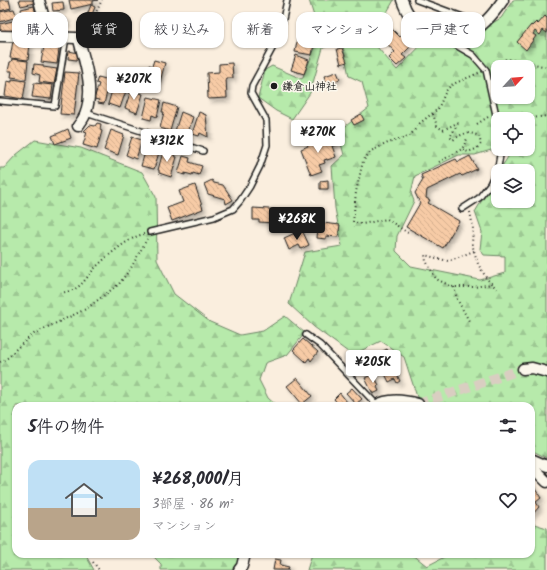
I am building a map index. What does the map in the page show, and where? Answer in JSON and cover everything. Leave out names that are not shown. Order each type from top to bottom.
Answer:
[{"type":"street","points":[[39,0],[42,12]]},
{"type":"street","points":[[402,0],[408,12]]},
{"type":"street","points":[[485,22],[503,0]]},
{"type":"street","points":[[0,36],[12,36]]},
{"type":"street","points":[[78,126],[86,113],[89,96],[89,77],[81,48]]},
{"type":"street","points":[[523,369],[532,368],[547,372]]},
{"type":"street","points":[[383,402],[405,400],[412,402]]},
{"type":"street","points":[[535,461],[547,466]]},
{"type":"street","points":[[535,471],[547,482]]},
{"type":"street","points":[[239,570],[242,566],[244,558]]},
{"type":"lane","points":[[150,232],[214,217],[232,209],[250,186],[260,166],[267,145],[266,120],[251,93],[252,86],[281,29],[287,0]]},
{"type":"lane","points":[[417,0],[449,12]]},
{"type":"lane","points":[[0,101],[54,106],[64,48]]},
{"type":"lane","points":[[461,48],[473,55],[486,70],[495,112]]},
{"type":"lane","points":[[86,113],[203,151]]},
{"type":"lane","points":[[462,209],[479,198],[490,184],[498,167],[500,156]]},
{"type":"lane","points":[[306,335],[320,345],[373,402]]},
{"type":"path","points":[[96,12],[102,0]]},
{"type":"path","points":[[408,233],[387,219],[362,224],[353,222],[356,192],[364,161],[371,151],[388,142],[410,136],[420,123],[438,109],[446,91],[451,85],[495,66],[506,59],[547,67]]},
{"type":"path","points":[[433,114],[437,126],[443,130],[459,122],[450,137],[453,140],[462,134],[471,132],[479,136],[481,144],[476,149],[468,152],[462,149]]},
{"type":"path","points":[[478,124],[491,116]]},
{"type":"path","points":[[535,118],[547,116]]},
{"type":"path","points":[[439,162],[462,149],[468,137]]},
{"type":"path","points":[[468,205],[473,227],[472,244],[478,264],[497,289]]},
{"type":"path","points":[[60,293],[73,291],[80,287],[94,269],[111,254],[139,235],[150,232]]},
{"type":"path","points":[[0,362],[9,357],[35,333],[86,309],[119,284],[131,268],[150,232]]},
{"type":"path","points":[[474,251],[448,261],[425,255],[426,261],[436,279],[454,287],[474,287],[492,284]]},
{"type":"path","points":[[454,287],[469,321]]},
{"type":"path","points":[[93,562],[99,570]]},
{"type":"green space","points":[[309,0],[394,0],[387,12],[313,12]]},
{"type":"green space","points":[[513,0],[547,0],[547,458],[535,452],[535,402],[419,402],[404,357],[381,341],[352,355],[314,327],[289,304],[305,252],[342,246],[335,208],[332,166],[344,155],[338,132],[369,108],[362,82],[349,76],[343,48],[378,48],[397,70],[418,48],[485,48],[485,27],[501,18]],"holes":[[[491,112],[535,112],[535,156],[508,157],[504,164],[535,164],[535,208],[491,208],[491,185],[475,212],[482,232],[480,249],[484,255],[505,256],[505,273],[480,280],[411,266],[396,251],[397,236],[414,201],[411,193],[415,176],[459,155],[475,155],[491,150]]]},
{"type":"green space","points":[[315,48],[323,48],[310,93],[292,119],[276,111],[258,98],[265,70],[272,66],[302,79]]},
{"type":"green space","points":[[35,140],[81,148],[142,172],[156,197],[157,260],[174,294],[210,322],[240,335],[263,331],[285,316],[305,333],[287,355],[265,363],[259,380],[268,398],[272,402],[12,402],[12,558],[87,558],[94,570],[0,570],[0,168],[4,168],[16,155]]},
{"type":"green space","points":[[535,524],[547,528],[547,570],[307,570],[311,558],[417,558],[427,566],[442,558],[535,558]]},
{"type":"green space","points":[[155,558],[240,558],[235,570],[161,570],[161,564]]},
{"type":"building","points":[[0,0],[9,0],[11,8],[0,11]]},
{"type":"building","points":[[19,0],[33,0],[34,3],[21,6]]},
{"type":"building","points":[[69,0],[98,0],[93,1],[93,4],[71,9]]},
{"type":"building","points":[[63,2],[64,10],[53,11],[52,3]]},
{"type":"building","points":[[91,5],[95,7],[93,12],[88,12]]},
{"type":"building","points":[[34,6],[35,12],[22,12],[21,9]]},
{"type":"building","points":[[14,9],[15,12],[12,12],[12,18],[0,22],[0,12]]},
{"type":"building","points":[[545,16],[547,18],[547,33],[543,30],[540,35],[535,31],[533,34],[536,36],[526,50],[517,42],[531,25],[532,26],[536,22],[538,24]]},
{"type":"building","points":[[12,21],[12,31],[0,31],[0,24]]},
{"type":"building","points":[[393,30],[400,37],[401,36],[401,48],[409,48],[402,55],[406,58],[397,66],[389,58],[395,52],[391,48],[393,48]]},
{"type":"building","points":[[12,47],[12,48],[30,48],[28,60],[10,58]]},
{"type":"building","points":[[296,47],[296,48],[313,48],[312,55],[295,52]]},
{"type":"building","points":[[44,48],[59,49],[57,64],[41,62]]},
{"type":"building","points":[[342,48],[347,62],[341,64],[337,49]]},
{"type":"building","points":[[69,51],[78,53],[77,60],[68,59]]},
{"type":"building","points":[[296,55],[309,60],[304,74],[291,70]]},
{"type":"building","points":[[12,59],[28,61],[26,79],[11,77],[12,71],[8,71]]},
{"type":"building","points":[[154,60],[165,63],[160,82],[149,79],[149,65],[152,66]]},
{"type":"building","points":[[232,63],[233,78],[226,78],[227,98],[208,99],[207,73],[219,72],[219,64]]},
{"type":"building","points":[[34,64],[57,69],[54,84],[39,82],[40,75],[33,73]]},
{"type":"building","points":[[65,72],[79,73],[74,115],[60,114]]},
{"type":"building","points":[[337,72],[340,79],[327,84],[324,76]]},
{"type":"building","points":[[98,77],[110,80],[104,104],[98,103],[99,100],[94,99],[99,84],[96,83]]},
{"type":"building","points":[[12,79],[26,81],[23,99],[5,96],[7,81],[12,82]]},
{"type":"building","points":[[34,83],[53,85],[51,99],[32,97]]},
{"type":"building","points":[[114,84],[127,88],[120,108],[108,104]]},
{"type":"building","points":[[131,90],[143,94],[137,113],[125,108]]},
{"type":"building","points":[[148,97],[161,100],[157,117],[152,115],[151,120],[143,118]]},
{"type":"building","points":[[164,103],[177,107],[170,131],[160,128],[164,112],[162,112]]},
{"type":"building","points":[[181,112],[193,117],[186,138],[174,134]]},
{"type":"building","points":[[199,112],[206,115],[208,137],[200,133],[199,136],[192,134]]},
{"type":"building","points":[[361,114],[364,120],[354,125],[351,120]]},
{"type":"building","points":[[97,123],[101,124],[100,130],[102,131],[97,149],[83,145],[87,132],[84,131],[90,125],[95,126]]},
{"type":"building","points":[[68,129],[71,138],[55,144],[52,136]]},
{"type":"building","points":[[111,130],[124,135],[118,155],[104,150]]},
{"type":"building","points":[[132,137],[142,140],[136,159],[126,155]]},
{"type":"building","points":[[336,138],[338,144],[332,146],[336,157],[324,160],[325,163],[319,165],[322,171],[311,175],[301,149],[308,146],[307,143],[316,140],[317,145]]},
{"type":"building","points":[[147,145],[160,149],[154,169],[141,166]]},
{"type":"building","points":[[164,148],[175,152],[174,156],[177,157],[171,177],[159,173],[158,170]]},
{"type":"building","points":[[183,156],[190,158],[189,162],[202,166],[199,175],[193,173],[192,175],[185,173],[185,175],[178,173]]},
{"type":"building","points":[[470,156],[477,169],[462,176],[460,174],[427,190],[426,198],[430,200],[428,203],[459,221],[443,248],[406,227],[420,203],[415,193],[423,180],[421,175],[456,159],[458,162]]},
{"type":"building","points":[[212,180],[214,183],[223,185],[233,200],[226,204],[225,199],[208,194],[204,184]]},
{"type":"building","points":[[328,180],[328,189],[320,189],[320,181]]},
{"type":"building","points":[[195,185],[203,209],[172,221],[167,208],[183,202],[179,191]]},
{"type":"building","points":[[253,208],[284,210],[284,217],[275,217],[274,223],[259,222],[259,220],[253,220]]},
{"type":"building","points":[[323,223],[340,225],[338,237],[326,236],[326,239],[317,238],[318,226],[323,227]]},
{"type":"building","points":[[302,230],[309,245],[301,249],[299,245],[289,250],[284,238]]},
{"type":"building","points":[[303,339],[318,352],[311,361],[309,358],[306,362],[293,350]]},
{"type":"building","points":[[387,349],[394,363],[387,367],[379,353]]},
{"type":"building","points":[[371,356],[377,369],[364,374],[359,362]]},
{"type":"building","points":[[394,369],[400,381],[397,383],[395,379],[389,382],[385,374]]},
{"type":"building","points":[[373,374],[379,385],[377,387],[379,391],[373,394],[365,378]]},
{"type":"building","points":[[297,378],[312,396],[304,402],[300,402],[287,386]]},
{"type":"building","points":[[352,388],[362,399],[358,402],[354,402],[346,393]]},
{"type":"building","points":[[340,393],[347,402],[336,402],[334,399]]},
{"type":"building","points":[[535,489],[541,498],[536,502],[539,507],[535,512]]},
{"type":"building","points":[[275,559],[281,560],[280,565],[289,567],[288,570],[273,570]]},
{"type":"tunnel","points":[[424,402],[523,369]]},
{"type":"place","name":"鎌倉山神社","points":[[274,86]]}]
